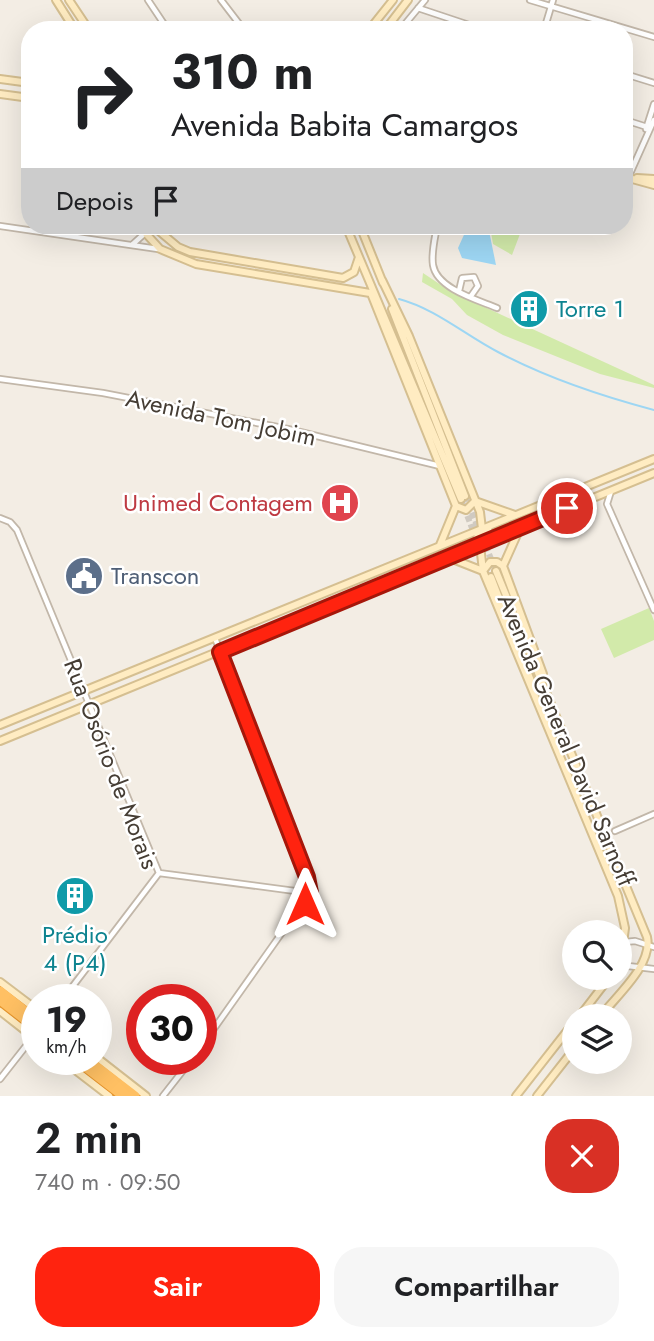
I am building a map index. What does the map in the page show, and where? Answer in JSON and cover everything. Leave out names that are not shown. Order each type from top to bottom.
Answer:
[{"type":"highway","points":[[0,991],[21,1007]]},
{"type":"highway","points":[[0,1000],[21,1020]]},
{"type":"highway","points":[[96,1075],[123,1096]]},
{"type":"highway","points":[[108,1075],[135,1096]]},
{"type":"main road","points":[[56,0],[69,21]]},
{"type":"main road","points":[[69,0],[83,21]]},
{"type":"main road","points":[[376,21],[393,0]]},
{"type":"main road","points":[[392,21],[408,0]]},
{"type":"main road","points":[[0,79],[21,82]]},
{"type":"main road","points":[[0,94],[21,97]]},
{"type":"main road","points":[[633,178],[654,179]]},
{"type":"main road","points":[[633,179],[654,185]]},
{"type":"main road","points":[[145,235],[160,249],[195,264],[370,293]]},
{"type":"main road","points":[[164,235],[178,247],[190,252],[343,278],[354,272],[359,257]]},
{"type":"main road","points":[[349,235],[463,497],[364,235]]},
{"type":"main road","points":[[365,272],[370,293],[456,506],[439,547]]},
{"type":"main road","points":[[382,281],[409,336],[475,502],[481,529],[471,548]]},
{"type":"main road","points":[[0,725],[654,459]]},
{"type":"main road","points":[[0,741],[654,473]]},
{"type":"main road","points":[[586,486],[584,492],[590,499]]},
{"type":"main road","points":[[456,506],[469,509],[475,502]]},
{"type":"main road","points":[[475,502],[515,516]]},
{"type":"main road","points":[[480,545],[489,526]]},
{"type":"main road","points":[[497,571],[520,527]]},
{"type":"main road","name":"Avenida General David Sarnoff","points":[[480,545],[483,571],[526,680],[536,696]]},
{"type":"main road","points":[[450,558],[483,571],[486,565],[493,562],[497,571]]},
{"type":"main road","name":"Avenida General David Sarnoff","points":[[497,571],[651,946]]},
{"type":"main road","name":"Avenida General David Sarnoff","points":[[497,571],[536,696],[618,896],[623,920]]},
{"type":"main road","points":[[610,1004],[640,966],[651,946]]},
{"type":"main road","points":[[0,982],[21,998]]},
{"type":"main road","points":[[589,1004],[600,990]]},
{"type":"main road","points":[[0,1011],[21,1025]]},
{"type":"main road","points":[[516,1096],[562,1038]]},
{"type":"main road","points":[[537,1096],[562,1064]]},
{"type":"main road","points":[[112,1069],[146,1096]]},
{"type":"main road","points":[[82,1075],[109,1096]]},
{"type":"street","points":[[148,0],[162,21]]},
{"type":"street","points":[[221,0],[237,21]]},
{"type":"street","points":[[407,21],[425,0]]},
{"type":"street","points":[[530,0],[599,21]]},
{"type":"street","points":[[547,21],[553,0]]},
{"type":"street","points":[[418,8],[457,21]]},
{"type":"street","points":[[633,31],[654,37]]},
{"type":"street","points":[[633,76],[654,83]]},
{"type":"street","points":[[642,143],[654,104]]},
{"type":"street","points":[[633,162],[654,120]]},
{"type":"street","points":[[633,123],[647,127]]},
{"type":"street","points":[[0,226],[21,229]]},
{"type":"street","points":[[66,235],[160,249]]},
{"type":"street","points":[[132,244],[143,235]]},
{"type":"street","points":[[436,235],[433,264],[436,275],[470,297],[497,308]]},
{"type":"street","points":[[459,290],[462,278],[474,277],[478,286],[470,297]]},
{"type":"street","name":"Avenida Tom Jobim","points":[[0,379],[103,393],[288,429],[440,466]]},
{"type":"street","points":[[612,490],[607,504],[654,610]]},
{"type":"street","name":"Rua Osório de Morais","points":[[0,518],[10,522],[17,530],[159,873],[74,984]]},
{"type":"street","points":[[215,637],[307,877],[310,893],[217,1024]]},
{"type":"street","points":[[615,831],[654,814]]},
{"type":"street","points":[[159,873],[310,893]]},
{"type":"street","points":[[632,941],[651,946]]},
{"type":"street","points":[[632,966],[654,969]]},
{"type":"street","points":[[0,1079],[21,1053]]},
{"type":"street","points":[[163,1096],[179,1075]]},
{"type":"green space","points":[[492,235],[520,235],[512,255],[493,244]]},
{"type":"green space","points":[[423,273],[450,291],[654,385],[654,388],[600,374],[503,335],[467,315],[452,299],[422,282]]},
{"type":"green space","points":[[649,608],[654,621],[654,640],[614,658],[601,629]]},
{"type":"water","points":[[464,235],[490,235],[496,265],[462,258],[458,248]]},
{"type":"waterway","points":[[399,299],[425,309],[486,345],[536,370],[594,392],[654,410]]},
{"type":"tunnel","points":[[465,496],[496,571]]},
{"type":"tunnel","points":[[461,499],[475,536]]},
{"type":"place","name":"Torre 1","points":[[529,309]]},
{"type":"place","name":"Unimed Contagem","points":[[340,503]]},
{"type":"place","name":"Transcon","points":[[84,576]]},
{"type":"place","name":"Prédio 4 (P4)","points":[[75,896]]},
{"type":"route","points":[[305,904],[310,893],[307,877],[220,652],[567,508]]}]
